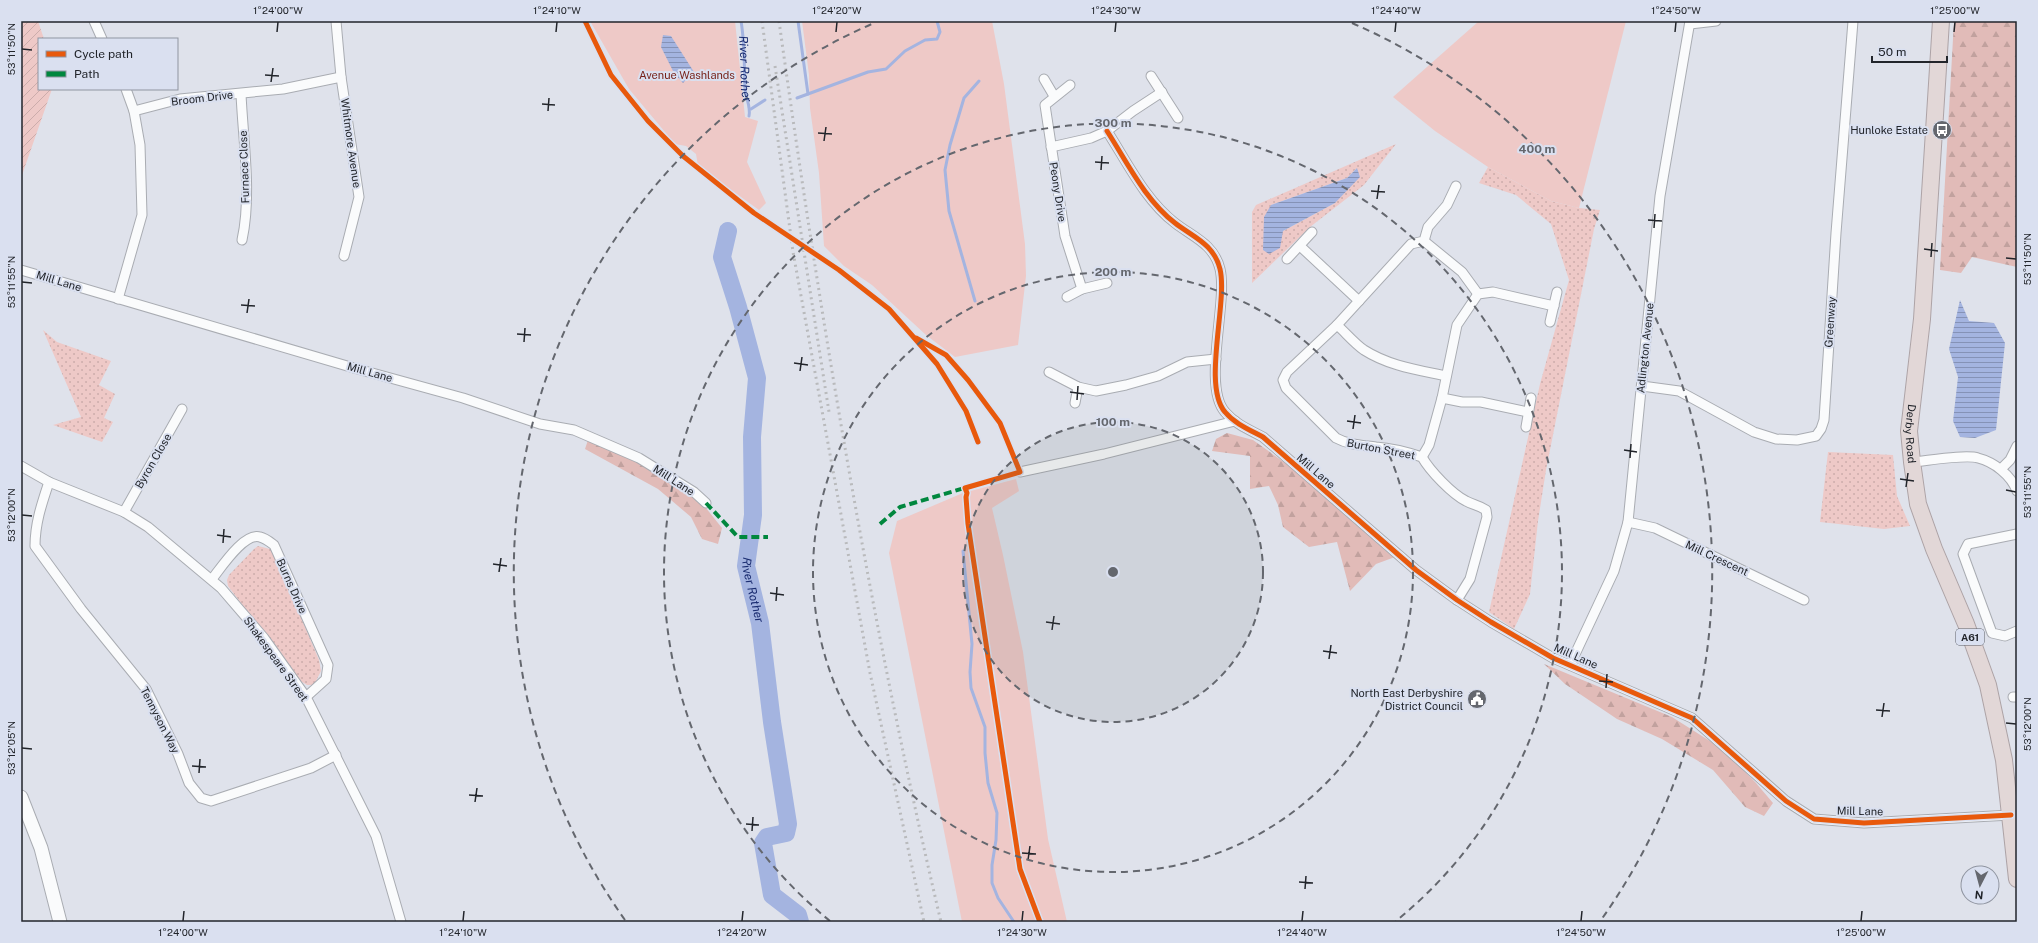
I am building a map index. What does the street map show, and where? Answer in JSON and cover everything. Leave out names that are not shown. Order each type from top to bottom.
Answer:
[{"type":"highway","name":"Derby Road","points":[[1941,21],[1922,319],[1909,431],[1918,504],[1934,549],[1966,624],[1988,684],[1999,728],[2011,815],[2017,879]]},
{"type":"main road","points":[[21,797],[41,848],[60,922]]},
{"type":"street","points":[[94,21],[102,38]]},
{"type":"street","name":"Whitmore Avenue","points":[[336,21],[341,77],[359,197],[344,256]]},
{"type":"street","points":[[1690,22],[1716,21]]},
{"type":"street","name":"Greenway","points":[[1642,386],[1679,391],[1754,432],[1776,439],[1797,440],[1816,436],[1821,430],[1824,420],[1836,233],[1853,21]]},
{"type":"street","name":"Adlington Avenue","points":[[1570,665],[1614,571],[1628,522],[1660,196],[1690,22]]},
{"type":"street","points":[[1151,76],[1178,118]]},
{"type":"street","name":"Broom Drive","points":[[134,111],[180,99],[283,89],[341,77]]},
{"type":"street","points":[[1044,79],[1054,96]]},
{"type":"street","name":"Peony Drive","points":[[1070,85],[1054,96],[1045,105],[1065,236],[1082,289]]},
{"type":"street","points":[[118,299],[142,215],[140,144],[134,111],[126,90]]},
{"type":"street","points":[[1051,147],[1091,138],[1106,131],[1133,110],[1162,92]]},
{"type":"street","name":"Furnace Close","points":[[241,94],[246,192],[246,224],[242,240]]},
{"type":"street","name":"Mill Lane","points":[[1106,131],[1158,208],[1175,223],[1205,243],[1213,252],[1220,268],[1222,282],[1216,359],[1216,386],[1219,401],[1224,412],[1235,421],[1263,437],[1416,570],[1457,600],[1552,658],[1692,718],[1786,801],[1814,819],[1864,823],[2011,815]]},
{"type":"street","points":[[1456,186],[1447,205],[1428,227],[1424,241],[1462,272],[1478,294]]},
{"type":"street","points":[[1287,259],[1312,232]]},
{"type":"street","name":"Burton Street","points":[[1424,241],[1411,244],[1337,325],[1287,372],[1283,380],[1286,388],[1336,438],[1346,443],[1384,448],[1422,457],[1432,471],[1460,497],[1467,502],[1480,506],[1486,510],[1486,517],[1470,580],[1457,600]]},
{"type":"street","points":[[1300,246],[1359,301]]},
{"type":"street","name":"Mill Lane","points":[[21,270],[463,398],[540,424],[574,430],[639,458],[694,492],[706,503]]},
{"type":"street","points":[[1067,297],[1082,289],[1107,283]]},
{"type":"street","points":[[1422,457],[1429,445],[1442,398],[1457,325],[1478,294],[1492,292],[1554,306]]},
{"type":"street","points":[[1550,322],[1557,292]]},
{"type":"street","points":[[1337,325],[1363,349],[1375,356],[1403,367],[1446,376]]},
{"type":"street","points":[[1049,372],[1078,387],[1096,391],[1126,385],[1158,376],[1187,362],[1216,359]]},
{"type":"street","points":[[1074,403],[1078,387]]},
{"type":"street","points":[[1442,398],[1462,402],[1481,402],[1528,412]]},
{"type":"street","points":[[1526,427],[1531,398]]},
{"type":"street","name":"Byron Close","points":[[124,512],[182,409]]},
{"type":"street","points":[[1020,472],[1104,454],[1235,421]]},
{"type":"street","points":[[2001,469],[2010,460],[2017,446]]},
{"type":"street","points":[[1912,462],[1977,457],[2001,469],[2015,485],[2017,492]]},
{"type":"street","name":"Shakespeare Street","points":[[21,466],[49,482],[124,512],[148,527],[212,579],[264,638],[306,697],[376,836],[401,922]]},
{"type":"street","name":"Tennyson Way","points":[[49,482],[40,509],[35,533],[35,546],[81,609],[146,689],[178,754],[189,783],[201,798],[211,801],[311,768],[336,754]]},
{"type":"street","name":"Mill Crescent","points":[[1628,522],[1655,528],[1804,600]]},
{"type":"street","points":[[2017,534],[1968,544],[1963,554],[1992,633],[2005,636],[2017,631]]},
{"type":"street","name":"Burns Drive","points":[[212,579],[235,550],[249,538],[260,536],[274,545],[328,665],[326,680],[306,697]]},
{"type":"green space","points":[[21,21],[38,21],[44,38],[38,38],[38,90],[52,90],[21,178]]},
{"type":"green space","name":"Avenue Washlands","points":[[590,21],[735,21],[745,117],[758,121],[747,162],[766,203],[759,210],[698,166],[696,154],[686,146],[675,144],[629,89]]},
{"type":"green space","points":[[802,21],[992,21],[1004,84],[1025,244],[1026,276],[1018,345],[955,357],[926,335],[872,285],[844,266],[824,246],[819,173],[810,108],[809,75]]},
{"type":"green space","points":[[1479,21],[1626,21],[1579,208],[1551,201],[1488,167],[1435,131],[1393,97]]},
{"type":"green space","points":[[1954,21],[2017,21],[2017,267],[1972,257],[1961,273],[1940,270]]},
{"type":"green space","points":[[1396,144],[1364,185],[1310,227],[1252,283],[1252,212],[1256,205]],"holes":[[[1357,168],[1335,203],[1283,231],[1271,205],[1347,178]]]},
{"type":"green space","points":[[1488,167],[1551,201],[1579,208],[1600,210],[1594,229],[1546,470],[1538,521],[1530,594],[1514,629],[1489,612],[1540,384],[1569,280],[1551,224],[1516,195],[1479,183]]},
{"type":"green space","points":[[43,330],[57,342],[111,361],[99,385],[115,394],[104,418],[113,422],[102,442],[53,425],[81,417]]},
{"type":"green space","points":[[1227,433],[1253,440],[1295,470],[1395,557],[1376,564],[1350,591],[1337,542],[1309,547],[1283,527],[1278,505],[1269,486],[1250,489],[1250,456],[1212,451],[1216,439]]},
{"type":"green space","points":[[588,440],[643,464],[698,498],[722,528],[718,544],[702,539],[691,517],[658,489],[585,449]]},
{"type":"green space","points":[[1828,452],[1893,455],[1897,496],[1910,526],[1884,529],[1820,522]]},
{"type":"green space","points":[[1016,479],[1019,491],[992,508],[1023,652],[1048,839],[1067,922],[962,922],[889,553],[897,521],[963,493]]},
{"type":"green space","points":[[258,546],[270,549],[275,556],[319,660],[321,671],[314,685],[307,685],[299,680],[228,586],[227,580],[229,575]]},
{"type":"green space","points":[[1544,664],[1672,717],[1724,750],[1773,803],[1764,816],[1745,807],[1713,770],[1662,739],[1617,719],[1565,684]]},
{"type":"water","points":[[663,35],[671,36],[694,72],[683,83],[674,73],[661,47]]},
{"type":"water","points":[[1357,168],[1360,177],[1335,203],[1283,231],[1280,248],[1269,254],[1263,250],[1264,217],[1271,205],[1347,178]]},
{"type":"water","points":[[1960,300],[1969,321],[1994,323],[2005,343],[1996,430],[1975,438],[1960,437],[1953,421],[1958,377],[1949,349]]},
{"type":"waterway","name":"River Rother","points":[[741,21],[744,47],[745,89],[749,116]]},
{"type":"waterway","points":[[798,21],[808,94]]},
{"type":"waterway","points":[[797,98],[868,72],[886,69],[905,51],[925,40],[937,39],[940,32],[937,21]]},
{"type":"waterway","points":[[975,301],[949,211],[945,170],[950,145],[964,98],[979,81]]},
{"type":"waterway","points":[[751,109],[765,100]]},
{"type":"waterway","name":"River Rother","points":[[728,231],[722,257],[738,307],[757,378],[752,437],[753,515],[746,566],[760,623],[772,722],[788,824],[786,833],[767,837],[763,843],[772,895],[798,915],[800,922]]},
{"type":"waterway","points":[[963,551],[972,644],[970,672],[971,688],[985,727],[985,753],[988,783],[997,813],[996,840],[992,865],[992,883],[998,898],[1014,922]]},
{"type":"railway","points":[[762,21],[793,252],[870,673],[924,922]]},
{"type":"railway","points":[[779,21],[830,360],[870,586],[892,698],[941,922]]},
{"type":"railway","points":[[775,66],[829,412]]},
{"type":"marked path","points":[[880,524],[900,507],[968,487]]},
{"type":"marked path","points":[[706,503],[738,537],[768,537]]},
{"type":"cycle path","points":[[585,21],[611,75],[648,121],[683,156],[754,213],[839,270],[889,309],[937,364],[966,411],[978,442]]},
{"type":"cycle path","points":[[1107,131],[1137,180],[1164,214],[1208,247],[1217,260],[1222,284],[1215,364],[1219,400],[1225,412],[1238,423],[1263,437],[1416,570],[1457,600],[1491,622],[1553,658],[1692,718],[1786,801],[1814,819],[1864,823],[2011,815]]},
{"type":"cycle path","points":[[916,338],[946,355],[968,380],[1000,423],[1020,472],[965,488],[967,493],[968,524],[1020,869],[1040,922]]},
{"type":"place","name":"Hunloke Estate","points":[[1942,130]]},
{"type":"place","name":"North East Derbyshire District Council","points":[[1477,699]]}]
